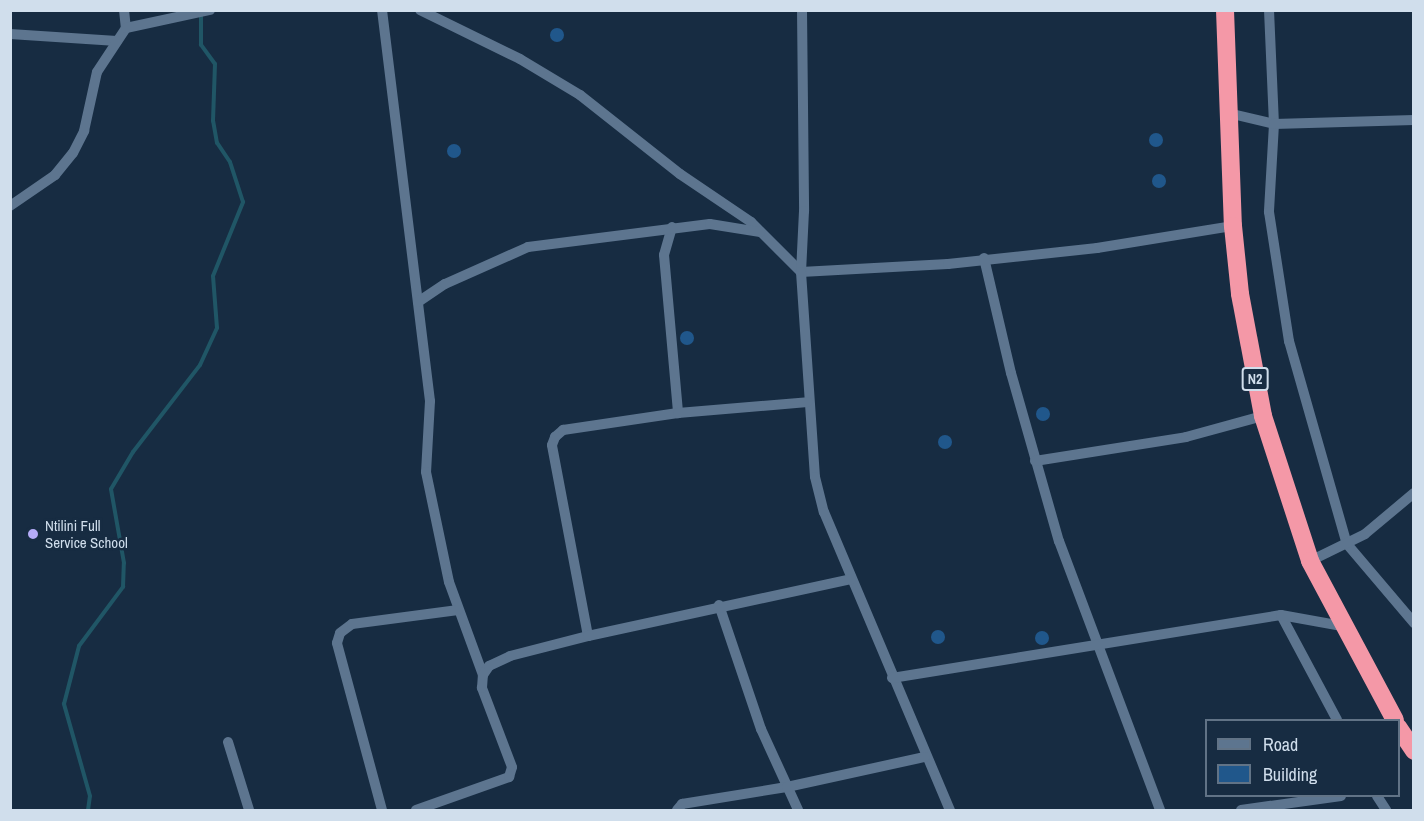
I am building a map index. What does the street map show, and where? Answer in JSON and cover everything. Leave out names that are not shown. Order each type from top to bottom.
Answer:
[{"type":"highway","name":"N2","points":[[1225,10],[1233,226],[1244,316],[1263,416],[1310,561],[1342,626],[1394,719]]},
{"type":"highway","points":[[1400,730],[1413,751]]},
{"type":"street","points":[[10,206],[55,175],[73,153],[84,131],[98,72],[126,28],[124,10]]},
{"type":"street","points":[[126,28],[210,10]]},
{"type":"street","points":[[382,10],[430,401],[426,472],[458,610],[483,675],[482,688],[512,767],[509,777],[416,810]]},
{"type":"street","points":[[420,10],[520,59],[580,95],[760,232],[801,272],[1097,248],[1233,226]]},
{"type":"street","points":[[1269,10],[1274,124],[1269,212],[1289,341],[1347,544],[1413,623]]},
{"type":"street","points":[[800,11],[804,211],[801,272],[808,402],[815,477],[824,512],[851,579],[925,757],[950,810]]},
{"type":"street","points":[[10,34],[117,41]]},
{"type":"street","points":[[1228,113],[1274,124],[1413,120]]},
{"type":"street","points":[[418,302],[445,284],[528,247],[711,224],[760,232]]},
{"type":"street","points":[[672,228],[664,255],[678,413]]},
{"type":"street","points":[[984,258],[1035,461],[1068,568],[1100,645],[1160,810]]},
{"type":"street","points":[[588,636],[552,445],[555,437],[563,430],[678,413],[808,402]]},
{"type":"street","points":[[1035,461],[1186,437],[1263,416]]},
{"type":"street","points":[[1310,561],[1365,534],[1413,493]]},
{"type":"street","points":[[483,675],[489,666],[510,656],[719,605],[851,579]]},
{"type":"street","points":[[719,605],[761,729],[798,810]]},
{"type":"street","points":[[381,810],[337,643],[340,633],[352,624],[458,610]]},
{"type":"street","points":[[892,678],[1281,615],[1342,626]]},
{"type":"street","points":[[1281,615],[1336,719]]},
{"type":"street","points":[[228,742],[249,810]]},
{"type":"street","points":[[677,810],[682,804],[787,787],[925,757]]},
{"type":"street","points":[[1241,810],[1328,797]]},
{"type":"street","points":[[1378,797],[1386,810]]},
{"type":"building","points":[[554,28],[560,28],[564,35],[560,42],[554,42],[550,38],[550,32]]},
{"type":"building","points":[[1153,133],[1159,133],[1163,140],[1159,147],[1153,147],[1149,143],[1149,137]]},
{"type":"building","points":[[451,144],[457,144],[461,151],[457,158],[451,158],[447,154],[447,148]]},
{"type":"building","points":[[1156,174],[1162,174],[1166,181],[1162,188],[1156,188],[1152,184],[1152,178]]},
{"type":"building","points":[[684,331],[690,331],[694,338],[690,345],[684,345],[680,341],[680,335]]},
{"type":"building","points":[[1040,407],[1046,407],[1050,414],[1046,421],[1040,421],[1036,417],[1036,411]]},
{"type":"building","points":[[942,435],[948,435],[952,442],[948,449],[942,449],[938,445],[938,439]]},
{"type":"building","points":[[935,630],[941,630],[945,637],[941,644],[935,644],[931,640],[931,634]]},
{"type":"building","points":[[1039,631],[1045,631],[1049,638],[1045,645],[1039,645],[1035,641],[1035,635]]},
{"type":"waterway","points":[[88,810],[90,796],[64,704],[79,646],[123,587],[124,563],[111,489],[133,452],[200,365],[217,328],[213,276],[243,202],[230,162],[217,143],[213,121],[215,64],[201,45],[201,14]]},
{"type":"place","name":"Ntilini Full Service School","points":[[33,534]]}]
